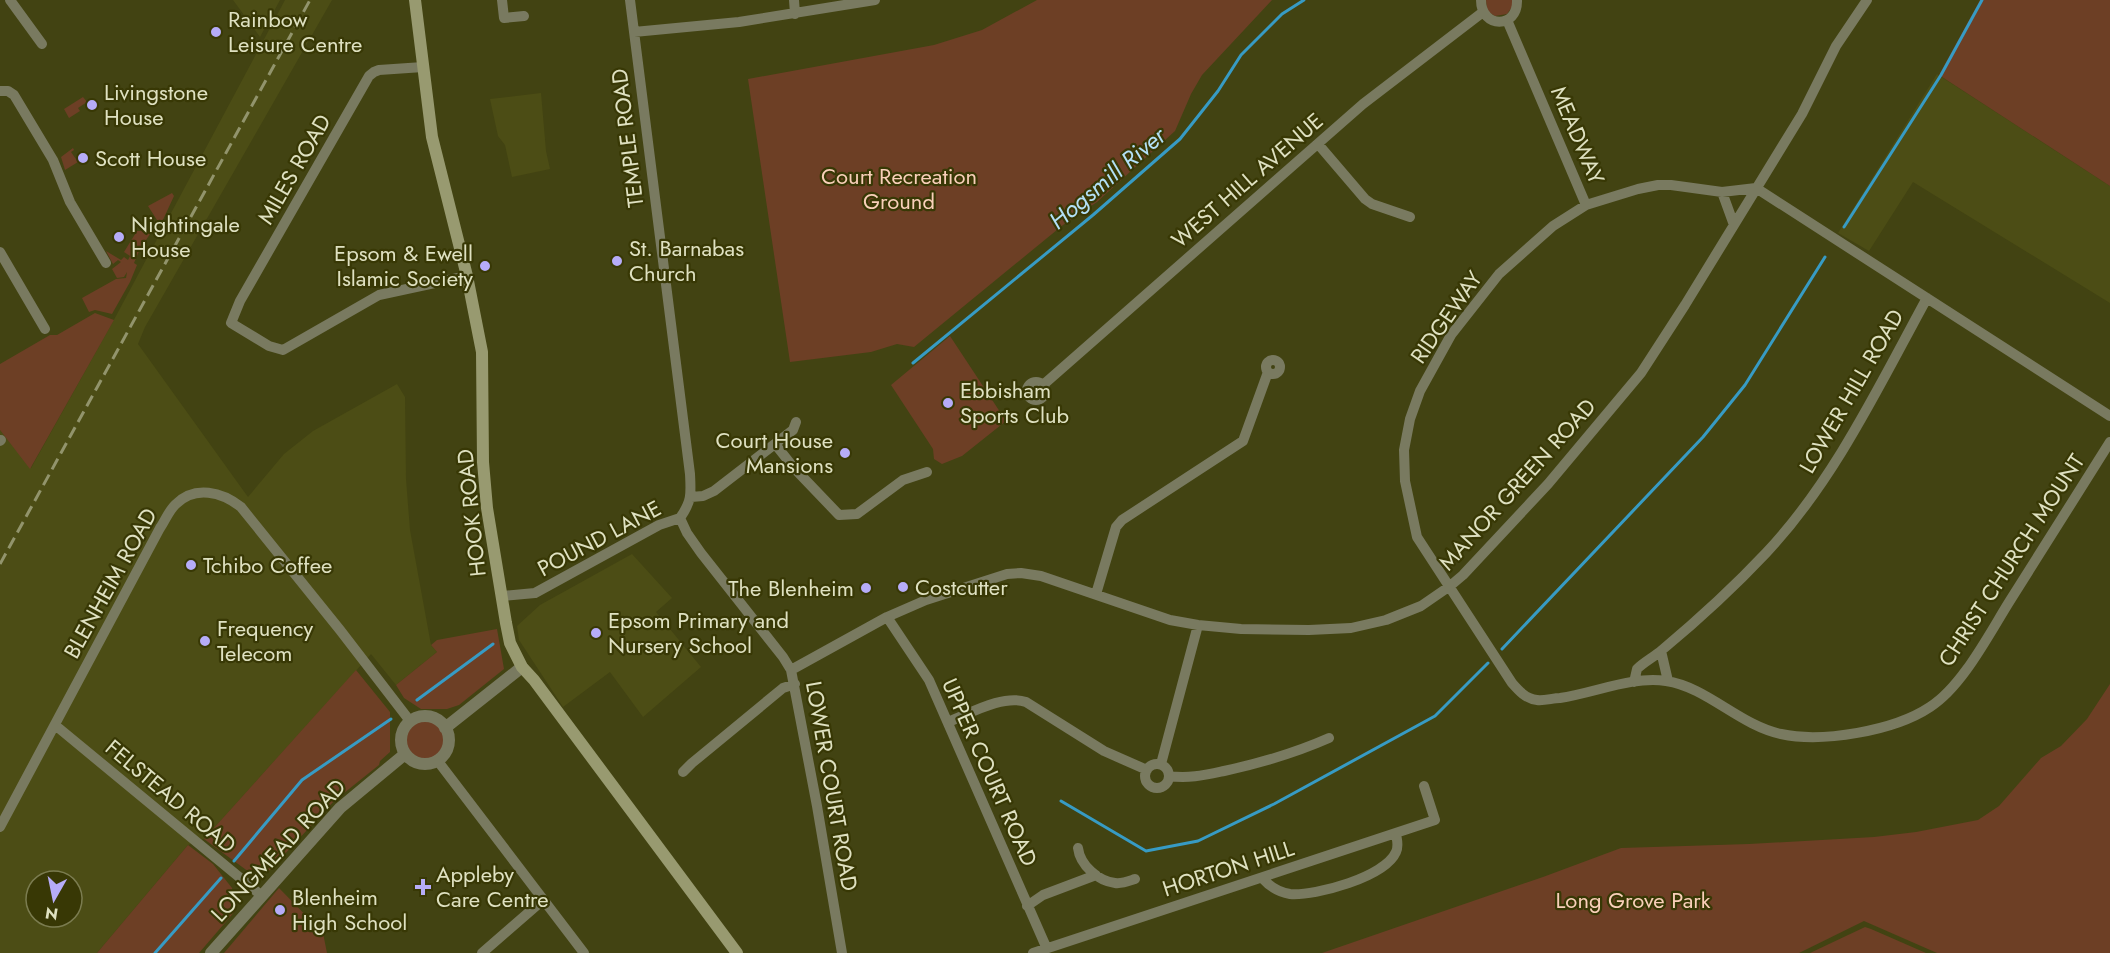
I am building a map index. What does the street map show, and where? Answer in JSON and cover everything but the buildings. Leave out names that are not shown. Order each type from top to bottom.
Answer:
[{"type":"main road","name":"HOOK ROAD","points":[[415,0],[432,137],[467,276],[482,352],[483,462],[487,508],[510,643],[522,667],[738,953]]},
{"type":"street","points":[[10,0],[42,44]]},
{"type":"street","points":[[502,0],[504,18],[524,16]]},
{"type":"street","name":"TEMPLE ROAD","points":[[630,0],[677,366],[691,497]]},
{"type":"street","points":[[794,0],[795,14]]},
{"type":"street","points":[[634,32],[739,22],[875,0]]},
{"type":"street","points":[[1481,0],[1486,17],[1496,22],[1507,20],[1515,12],[1518,0]]},
{"type":"street","name":"MANOR GREEN ROAD","points":[[791,670],[887,617],[926,600],[1021,573],[1041,576],[1170,620],[1198,625],[1309,630],[1351,628],[1386,620],[1421,606],[1463,575],[1548,484],[1626,392],[1657,349],[1734,225],[1802,114],[1836,46],[1867,0]]},
{"type":"street","name":"WEST HILL AVENUE","points":[[1043,385],[1373,95],[1483,12]]},
{"type":"street","name":"MEADWAY","points":[[1507,20],[1586,205],[1658,185],[1722,192],[1756,188]]},
{"type":"street","name":"MILES ROAD","points":[[423,67],[379,70],[369,76],[240,301],[231,323],[269,346],[283,350],[379,295],[467,276]]},
{"type":"street","points":[[0,92],[12,93],[53,160],[70,202],[106,263]]},
{"type":"street","points":[[1318,144],[1365,199],[1372,204],[1410,217]]},
{"type":"street","points":[[1756,188],[2110,416]]},
{"type":"street","points":[[1722,192],[1734,225]]},
{"type":"street","name":"RIDGEWAY","points":[[1450,586],[1417,537],[1405,481],[1404,450],[1410,420],[1420,391],[1451,335],[1499,274],[1553,226],[1586,205]]},
{"type":"street","points":[[0,252],[45,329]]},
{"type":"street","name":"LOWER HILL ROAD","points":[[1634,682],[1637,669],[1661,651],[1768,552],[1806,503],[1847,444],[1927,298]]},
{"type":"street","points":[[1096,594],[1116,527],[1122,520],[1243,441],[1268,372]]},
{"type":"street","name":"POUND LANE","points":[[691,497],[703,496],[714,491],[793,430],[796,422]]},
{"type":"street","name":"CHRIST CHURCH MOUNT","points":[[1450,586],[1512,683],[1523,695],[1537,700],[1587,694],[1634,682],[1668,681],[1696,691],[1745,721],[1780,734],[1821,737],[1866,731],[1929,708],[1943,696],[1973,661],[2110,442]]},
{"type":"street","points":[[775,444],[794,468],[839,515],[857,514],[903,480],[927,472]]},
{"type":"street","name":"BLENHEIM ROAD","points":[[0,827],[160,528],[175,504],[198,493],[208,492],[226,497],[241,507],[410,721]]},
{"type":"street","points":[[680,518],[691,497]]},
{"type":"street","name":"POUND LANE","points":[[502,596],[535,593],[659,525],[680,518]]},
{"type":"street","name":"LOWER COURT ROAD","points":[[680,518],[700,553],[791,670],[842,953]]},
{"type":"street","name":"UPPER COURT ROAD","points":[[887,617],[929,680],[1047,949]]},
{"type":"street","points":[[1161,764],[1198,625]]},
{"type":"street","points":[[1661,651],[1668,681]]},
{"type":"street","points":[[445,728],[522,667]]},
{"type":"street","points":[[683,772],[783,688],[795,684]]},
{"type":"street","points":[[948,722],[1000,702],[1018,699],[1104,751],[1147,770]]},
{"type":"street","points":[[417,717],[432,717],[445,728],[448,736],[447,747],[444,754],[437,760],[418,763],[405,754],[401,739],[403,730],[410,721],[417,717]]},
{"type":"street","name":"FELSTEAD ROAD","points":[[55,725],[262,896]]},
{"type":"street","points":[[1169,777],[1188,778],[1274,760],[1329,738]]},
{"type":"street","name":"LONGMEAD ROAD","points":[[211,953],[340,808],[405,754]]},
{"type":"street","points":[[437,760],[584,953]]},
{"type":"street","points":[[1155,764],[1161,764],[1168,769],[1167,783],[1153,788],[1147,783],[1145,776],[1147,770],[1155,764]]},
{"type":"street","name":"HORTON HILL","points":[[1033,953],[1435,820],[1424,786]]},
{"type":"street","points":[[1262,878],[1269,886],[1290,894],[1330,889],[1379,869],[1390,861],[1398,842],[1396,834]]},
{"type":"street","points":[[1078,848],[1082,861],[1096,875],[1112,883],[1135,879]]},
{"type":"street","points":[[1027,906],[1043,895],[1096,875]]},
{"type":"street","points":[[482,953],[496,949],[543,900]]},
{"type":"shaded area","points":[[233,0],[280,0],[260,37]]},
{"type":"shaded area","points":[[285,0],[332,0],[145,327],[138,344],[248,497],[284,454],[313,431],[397,384],[405,397],[406,479],[410,530],[431,645],[437,652],[396,685],[371,654],[204,839],[188,845],[97,953],[0,953],[0,430],[31,468],[116,316]]},
{"type":"shaded area","points":[[1937,74],[2110,186],[2110,303],[1913,182],[1869,251],[1838,233]]},
{"type":"shaded area","points":[[541,93],[546,151],[550,169],[512,177],[505,145],[498,136],[490,99]]},
{"type":"shaded area","name":"Epsom Primary and Nursery School","points":[[632,554],[672,598],[656,612],[701,667],[643,717],[610,672],[563,707],[519,640],[517,626],[540,605]]},
{"type":"green space","name":"Court Recreation Ground","points":[[1037,0],[1272,0],[1202,75],[1175,131],[1097,202],[1063,225],[914,347],[897,344],[871,352],[790,362],[748,79],[934,45],[982,30]]},
{"type":"green space","points":[[1486,0],[1512,0],[1512,7],[1507,14],[1495,16],[1487,11]]},
{"type":"green space","points":[[1980,0],[2110,0],[2110,186],[1939,75]]},
{"type":"green space","points":[[83,97],[87,102],[78,108],[80,111],[69,118],[64,109]]},
{"type":"green space","points":[[73,148],[71,152],[78,162],[65,170],[61,157]]},
{"type":"green space","points":[[172,193],[174,196],[161,224],[152,231],[140,249],[130,282],[112,314],[95,310],[89,312],[82,298],[116,279],[126,278],[127,272],[124,277],[117,278],[112,269],[121,262],[118,260],[113,264],[106,251],[121,260],[124,257],[128,260],[130,256],[124,252],[137,231],[157,220],[148,206]]},
{"type":"green space","points":[[95,313],[114,320],[30,469],[0,430],[0,364],[50,335],[57,335]]},
{"type":"green space","name":"Ebbisham Sports Club","points":[[950,336],[1006,421],[962,456],[942,464],[934,459],[933,449],[891,385]]},
{"type":"green space","points":[[497,629],[504,669],[459,705],[447,709],[421,709],[404,698],[396,685],[437,652],[431,645],[437,640]]},
{"type":"green space","points":[[356,670],[390,712],[390,752],[380,761],[379,765],[334,801],[269,871],[249,872],[204,839]]},
{"type":"green space","name":"Long Grove Park","points":[[2110,684],[2110,953],[1937,953],[1864,921],[1799,953],[1322,953],[1621,848],[1874,837],[1916,832],[1978,820],[1999,806],[2041,758],[2061,746],[2087,719]]},
{"type":"green space","points":[[425,719],[433,720],[439,725],[444,731],[444,747],[439,753],[433,758],[425,759],[417,758],[411,753],[406,747],[405,739],[406,731],[411,725],[417,720]]},
{"type":"green space","points":[[188,845],[213,864],[232,888],[236,910],[199,953],[97,953]]},
{"type":"green space","name":"Blenheim High School","points":[[279,888],[323,933],[327,953],[224,953]]},
{"type":"green space","points":[[1865,927],[1871,929],[1926,953],[1810,953]]},
{"type":"waterway","name":"Hogsmill River","points":[[913,363],[1093,215],[1180,139],[1218,91],[1241,55],[1282,14],[1304,0]]},
{"type":"waterway","points":[[1844,227],[1941,75],[1982,0]]},
{"type":"waterway","points":[[1502,649],[1703,437],[1745,385],[1825,257]]},
{"type":"waterway","name":"Hogsmill River","points":[[417,700],[493,644]]},
{"type":"waterway","points":[[1061,801],[1146,851],[1198,841],[1274,804],[1435,716],[1488,663]]},
{"type":"waterway","name":"Hogsmill River","points":[[234,861],[302,780],[391,719]]},
{"type":"waterway","name":"Hogsmill River","points":[[155,953],[221,878]]},
{"type":"railway","points":[[0,564],[310,0]]},
{"type":"place","name":"Rainbow Leisure Centre","points":[[216,32]]},
{"type":"place","name":"Livingstone House","points":[[92,105]]},
{"type":"place","name":"Scott House","points":[[83,158]]},
{"type":"place","name":"Nightingale House","points":[[119,237]]},
{"type":"place","name":"St. Barnabas Church","points":[[617,261]]},
{"type":"place","name":"Epsom & Ewell Islamic Society","points":[[485,266]]},
{"type":"place","name":"Ebbisham Sports Club","points":[[948,403]]},
{"type":"place","name":"Court House Mansions","points":[[845,453]]},
{"type":"place","name":"Tchibo Coffee","points":[[191,565]]},
{"type":"place","name":"Costcutter","points":[[903,587]]},
{"type":"place","name":"The Blenheim","points":[[866,588]]},
{"type":"place","name":"Epsom Primary and Nursery School","points":[[596,633]]},
{"type":"place","name":"Frequency Telecom","points":[[205,641]]},
{"type":"place","name":"Appleby Care Centre","points":[[423,887]]},
{"type":"place","name":"Blenheim High School","points":[[280,910]]}]
